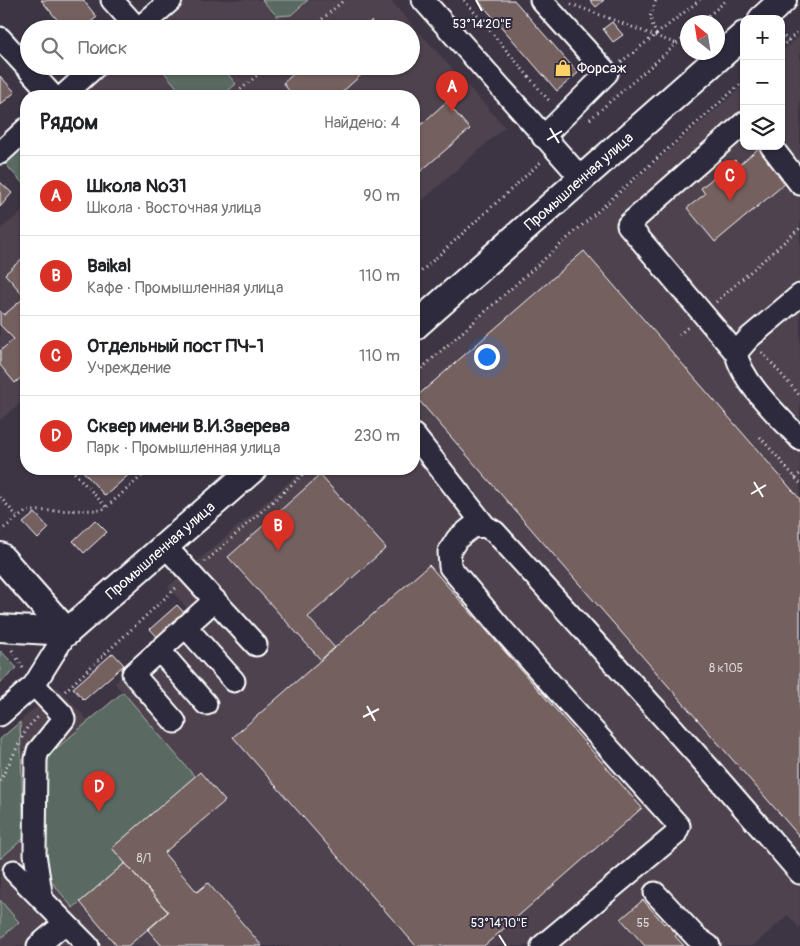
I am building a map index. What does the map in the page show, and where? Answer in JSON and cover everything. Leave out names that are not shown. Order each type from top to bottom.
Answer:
[{"type":"main road","points":[[766,15],[783,0]]},
{"type":"main road","name":"Промышленная улица","points":[[420,322],[740,39]]},
{"type":"main road","name":"Промышленная улица","points":[[67,632],[246,475]]},
{"type":"main road","points":[[0,556],[67,632]]},
{"type":"main road","points":[[0,628],[67,632]]},
{"type":"street","points":[[112,0],[130,20]]},
{"type":"street","points":[[423,0],[548,143],[582,179]]},
{"type":"street","points":[[541,0],[607,73],[563,117],[548,143]]},
{"type":"street","points":[[147,20],[167,1]]},
{"type":"street","points":[[0,38],[20,60]]},
{"type":"street","points":[[34,75],[48,90]]},
{"type":"street","points":[[70,90],[86,75]]},
{"type":"street","points":[[740,126],[628,225],[736,352],[738,364],[762,397],[800,439]]},
{"type":"street","points":[[0,153],[20,135]]},
{"type":"street","points":[[774,150],[800,184]]},
{"type":"street","points":[[736,352],[797,303]]},
{"type":"street","points":[[420,443],[485,526],[495,532],[561,603],[800,873]]},
{"type":"street","points":[[485,526],[472,527],[457,539],[449,552],[450,567],[508,636],[679,826],[676,835],[542,946]]},
{"type":"street","points":[[166,546],[256,645]]},
{"type":"street","points":[[174,722],[133,674],[215,600]]},
{"type":"street","points":[[185,626],[234,681]]},
{"type":"street","points":[[0,715],[34,685],[67,632]]},
{"type":"street","points":[[159,650],[206,704]]},
{"type":"street","points":[[34,685],[62,714],[64,719],[38,751],[36,758],[35,854],[42,899]]},
{"type":"street","points":[[35,854],[7,877],[42,899],[88,946]]},
{"type":"street","points":[[655,893],[696,937],[709,946]]},
{"type":"street","points":[[38,946],[65,923]]},
{"type":"path","points":[[321,20],[344,0]]},
{"type":"path","points":[[464,0],[577,131],[680,41]]},
{"type":"path","points":[[656,0],[650,17],[656,36]]},
{"type":"path","points":[[607,73],[700,0]]},
{"type":"path","points":[[709,15],[727,0]]},
{"type":"path","points":[[569,3],[677,44]]},
{"type":"path","points":[[785,44],[800,30]]},
{"type":"path","points":[[785,38],[788,41]]},
{"type":"path","points":[[241,90],[258,75]]},
{"type":"path","points":[[420,370],[740,84]]},
{"type":"path","points":[[420,272],[548,143]]},
{"type":"path","points":[[679,335],[800,228]]},
{"type":"path","points":[[760,437],[800,483]]},
{"type":"path","points":[[795,478],[800,474]]},
{"type":"path","points":[[76,475],[106,508]]},
{"type":"path","points":[[0,531],[17,516],[27,511],[103,510],[143,475]]},
{"type":"path","points":[[52,703],[191,574],[302,475]]},
{"type":"path","points":[[0,497],[17,516]]},
{"type":"shaded area","points":[[176,0],[390,0],[408,20],[154,20]]},
{"type":"shaded area","points":[[420,33],[505,127],[420,203],[420,90],[76,90],[92,75],[420,75]]},
{"type":"shaded area","points":[[800,36],[800,929],[788,915],[753,946],[0,946],[0,739],[58,687],[89,722],[122,692],[115,683],[192,614],[168,587],[297,475],[420,475],[420,368],[740,88],[740,150],[785,150],[785,49]]},
{"type":"shaded area","points":[[20,214],[20,404],[0,420],[0,229]]},
{"type":"green space","points":[[262,0],[308,0],[291,15],[277,16]]},
{"type":"green space","points":[[166,75],[228,75],[236,84],[229,90],[179,90]]},
{"type":"green space","points":[[20,140],[20,180],[0,158]]},
{"type":"green space","points":[[1,651],[17,668],[0,683],[0,653]]},
{"type":"green space","points":[[123,692],[195,777],[112,848],[125,863],[73,908],[46,875],[44,759]]},
{"type":"green space","points":[[20,722],[24,838],[0,859],[0,739]]},
{"type":"green space","points":[[0,900],[19,922],[0,939]]},
{"type":"building","points":[[41,0],[83,0],[97,17],[93,20],[58,20]]},
{"type":"building","points":[[478,0],[514,0],[578,73],[557,91]]},
{"type":"building","points":[[590,0],[604,0],[596,7]]},
{"type":"building","points":[[612,22],[623,35],[613,42],[603,29]]},
{"type":"building","points":[[292,75],[361,75],[344,90],[288,90],[283,83]]},
{"type":"building","points":[[0,76],[15,92],[0,105]]},
{"type":"building","points":[[446,102],[470,129],[420,172],[420,126]]},
{"type":"building","points":[[757,150],[761,150],[787,182],[715,242],[687,208],[705,194],[701,188],[735,160],[739,165]]},
{"type":"building","points":[[0,182],[12,193],[0,207]]},
{"type":"building","points":[[584,251],[800,499],[800,837],[420,402],[420,394]]},
{"type":"building","points":[[20,260],[20,291],[5,274]]},
{"type":"building","points":[[20,301],[20,378],[15,383],[0,365],[0,351],[14,339],[0,325],[0,311],[4,315]]},
{"type":"building","points":[[86,475],[128,475],[105,496]]},
{"type":"building","points":[[320,475],[386,548],[308,617],[335,648],[321,660],[228,557]]},
{"type":"building","points":[[35,513],[49,528],[38,539],[23,523]]},
{"type":"building","points":[[95,520],[107,532],[84,553],[73,541]]},
{"type":"building","points":[[429,565],[642,808],[484,946],[416,946],[233,737]]},
{"type":"building","points":[[177,605],[188,617],[161,641],[150,629]]},
{"type":"building","points":[[113,653],[124,665],[84,700],[73,688]]},
{"type":"building","points":[[200,772],[225,801],[164,853],[197,892],[208,883],[262,946],[162,946],[148,930],[168,912],[112,848]]},
{"type":"building","points":[[125,863],[168,912],[128,946],[117,946],[80,902]]},
{"type":"building","points":[[643,900],[664,924],[667,921],[678,933],[675,936],[684,946],[645,946],[621,919]]},
{"type":"place","name":"Форсаж","points":[[563,68]]},
{"type":"place","name":"Школа №31","points":[[452,112]]},
{"type":"place","name":"Отдельный пост ПЧ-1","points":[[730,201]]},
{"type":"place","name":"Baikal","points":[[278,551]]},
{"type":"place","name":"Сквер имени В.И.Зверева","points":[[99,812]]}]
